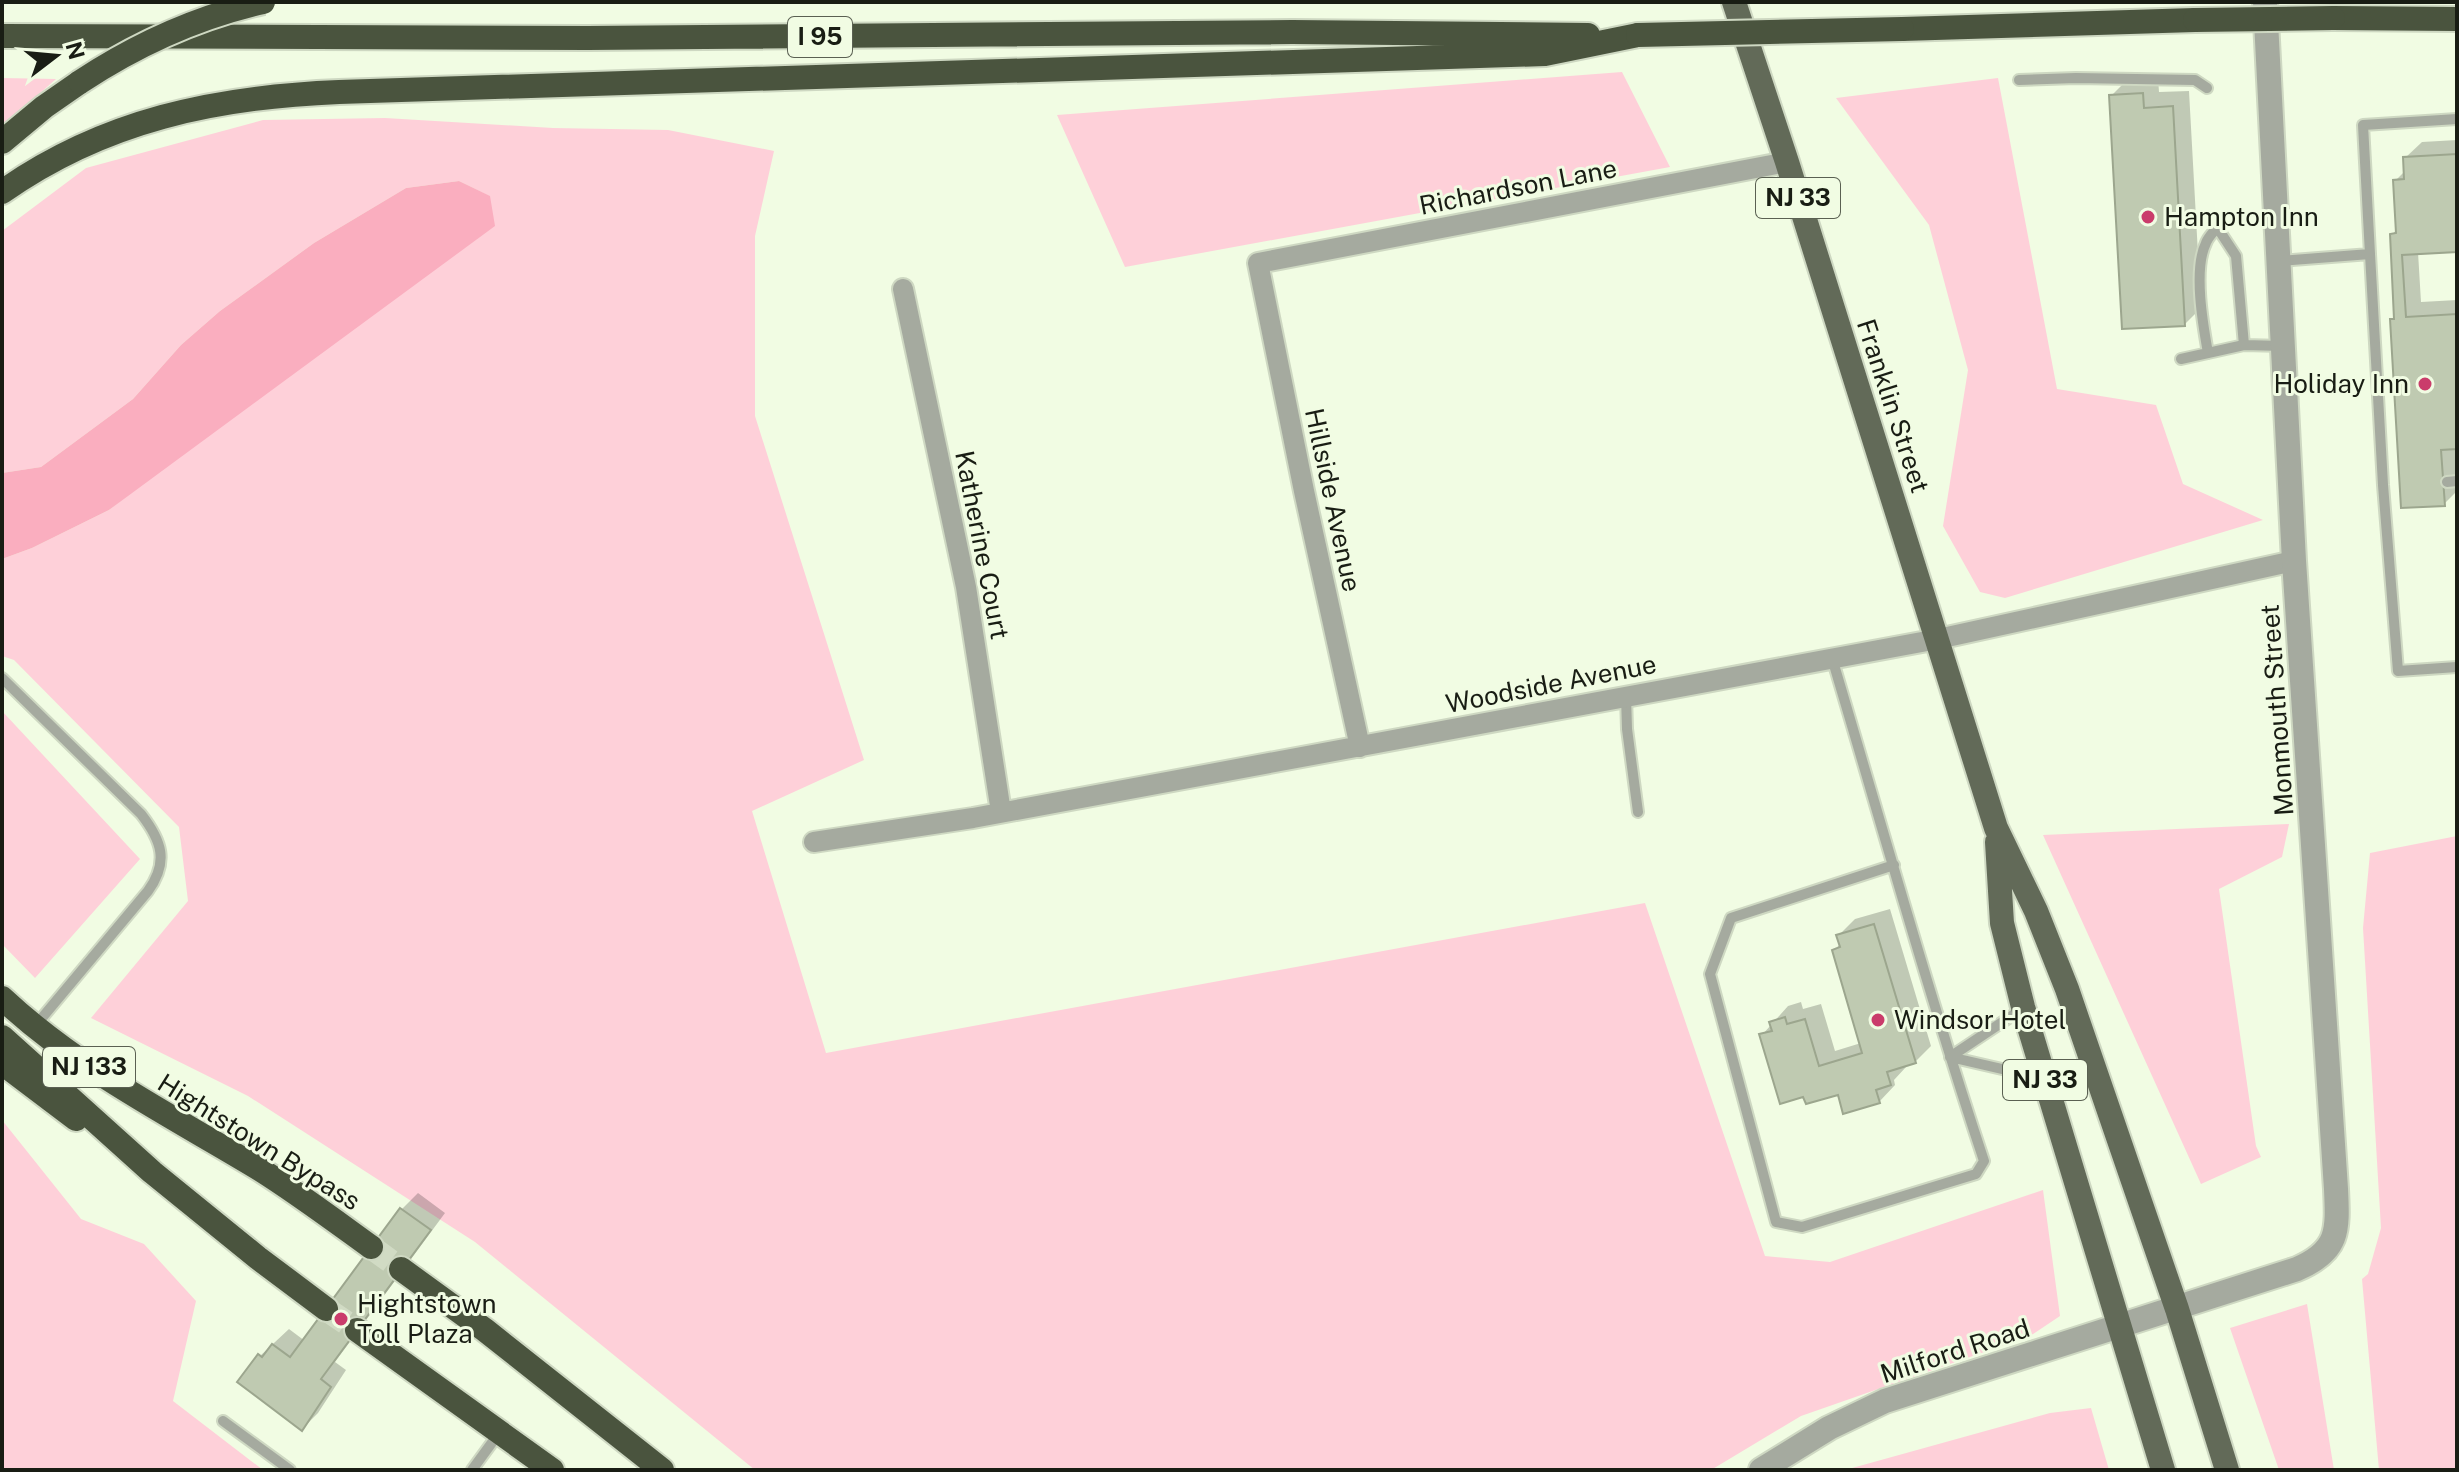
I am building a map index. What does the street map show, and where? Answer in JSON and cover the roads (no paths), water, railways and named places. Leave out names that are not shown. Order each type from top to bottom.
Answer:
[{"type":"highway","points":[[2,142],[44,107],[110,62],[219,14],[263,2]]},
{"type":"highway","name":"I 95","points":[[2,36],[603,38],[1292,32],[1638,35],[2195,20],[2457,19]]},
{"type":"highway","points":[[2,192],[46,164],[113,133],[184,110],[257,97],[354,91],[1545,54],[1638,35]]},
{"type":"highway","name":"Hightstown Bypass","points":[[2,998],[35,1027],[114,1083],[261,1170],[371,1247]]},
{"type":"highway","points":[[2,1037],[152,1172],[326,1309]]},
{"type":"highway","points":[[3,1066],[152,1172]]},
{"type":"highway","points":[[401,1269],[485,1330],[662,1470]]},
{"type":"highway","points":[[357,1330],[545,1467]]},
{"type":"main road","name":"Franklin Street","points":[[1734,2],[1996,828]]},
{"type":"main road","name":"NJ 33","points":[[1996,828],[2036,911],[2067,989],[2177,1309],[2227,1470]]},
{"type":"main road","name":"NJ 33","points":[[1996,828],[2002,923],[2023,1007],[2163,1470]]},
{"type":"street","name":"Monmouth Street","points":[[2177,1309],[2317,1260],[2332,1243],[2337,1222],[2294,561],[2265,2]]},
{"type":"street","name":"Richardson Lane","points":[[1258,263],[1787,162]]},
{"type":"street","name":"Hillside Avenue","points":[[1258,263],[1360,747]]},
{"type":"street","name":"Katherine Court","points":[[903,289],[966,587],[1001,812]]},
{"type":"street","name":"Woodside Avenue","points":[[814,842],[1001,812],[1938,639],[2294,561]]},
{"type":"street","name":"Milford Road","points":[[1761,1470],[1829,1428],[1885,1401],[2177,1309]]},
{"type":"lane","points":[[2019,80],[2195,80],[2207,88]]},
{"type":"lane","points":[[2457,119],[2363,125],[2383,485],[2398,671],[2457,667]]},
{"type":"lane","points":[[2208,353],[2203,328],[2200,269],[2205,244],[2217,227],[2236,256],[2244,345]]},
{"type":"lane","points":[[2279,261],[2370,254]]},
{"type":"lane","points":[[2181,359],[2244,345],[2284,346]]},
{"type":"lane","points":[[2383,485],[2396,485]]},
{"type":"lane","points":[[1832,658],[1894,865],[1950,1057],[1984,1161],[1976,1174],[1802,1227],[1776,1222],[1710,974],[1731,918],[1894,865]]},
{"type":"lane","points":[[2,678],[141,814],[156,837],[161,861],[159,872],[148,891],[35,1027]]},
{"type":"lane","points":[[1626,696],[1627,729],[1638,812]]},
{"type":"lane","points":[[1950,1057],[2023,1007]]},
{"type":"lane","points":[[1950,1057],[2044,1079]]},
{"type":"lane","points":[[223,1421],[290,1470]]},
{"type":"lane","points":[[472,1470],[499,1433]]},
{"type":"tunnel","points":[[371,1247],[401,1269]]},
{"type":"tunnel","points":[[326,1309],[357,1330]]},
{"type":"place","name":"Hampton Inn","points":[[2148,217]]},
{"type":"place","name":"Holiday Inn","points":[[2425,384]]},
{"type":"place","name":"Windsor Hotel","points":[[1878,1020]]},
{"type":"place","name":"Hightstown Toll Plaza","points":[[341,1319]]}]
